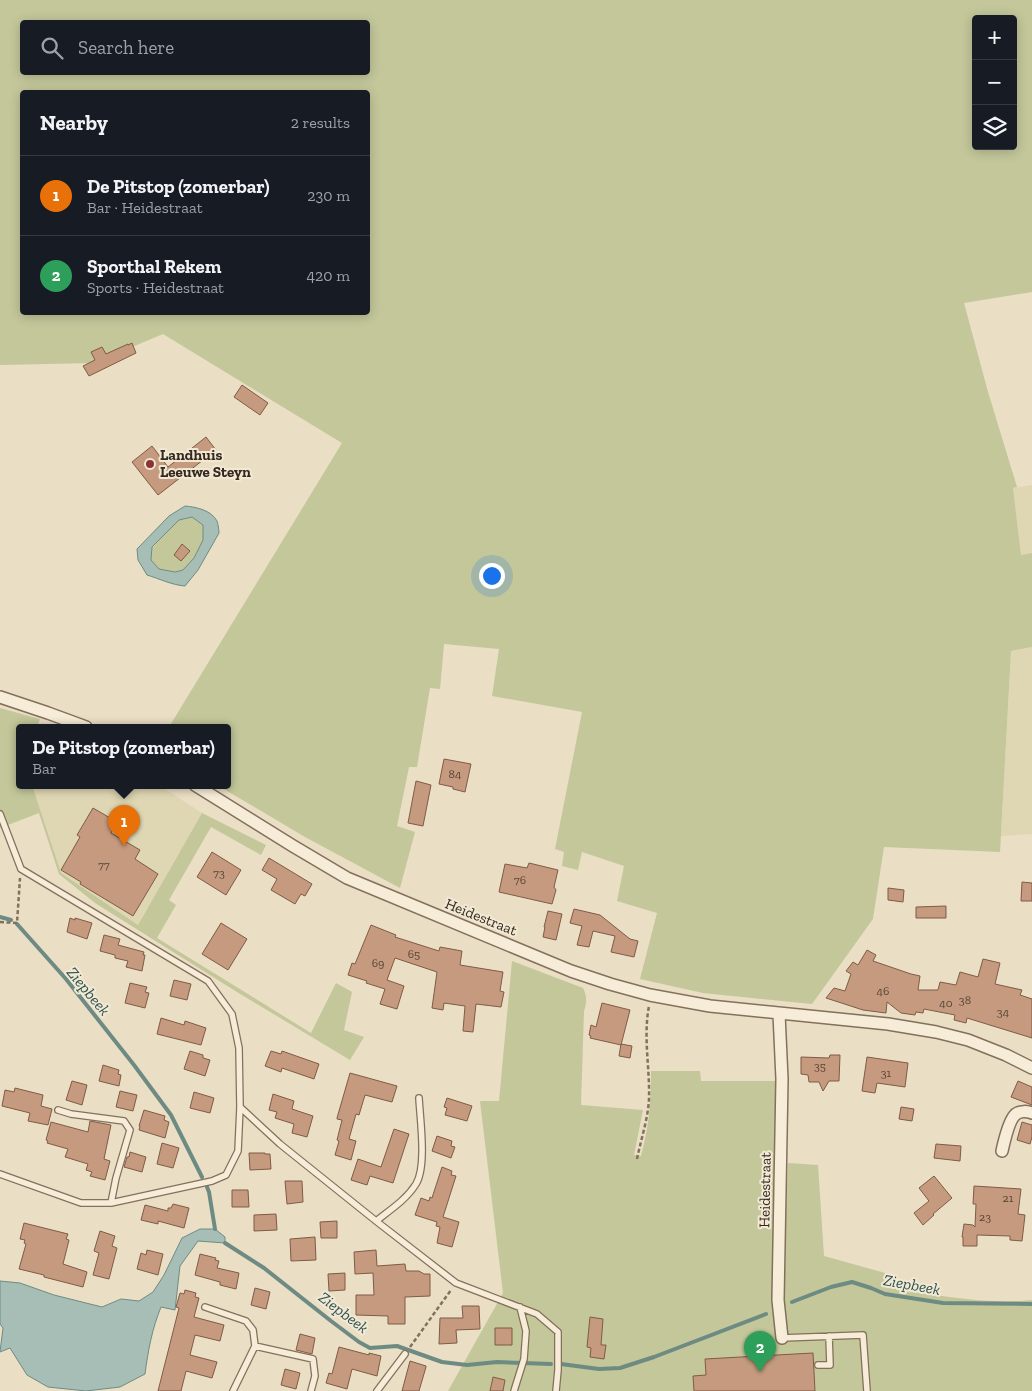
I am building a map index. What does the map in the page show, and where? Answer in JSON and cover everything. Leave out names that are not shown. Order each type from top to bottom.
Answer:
[{"type":"street","points":[[0,698],[48,712],[78,724]]},
{"type":"street","name":"Heidestraat","points":[[202,789],[347,878],[571,971],[650,995],[710,1006],[888,1024],[936,1032],[968,1040],[1032,1068]]},
{"type":"street","name":"Heidestraat","points":[[779,1014],[782,1080],[778,1300],[782,1338]]},
{"type":"street","points":[[1002,1151],[1012,1118],[1017,1112],[1032,1112]]},
{"type":"lane","points":[[0,814],[21,869],[208,981],[232,1014],[239,1048],[240,1107],[238,1151],[226,1175],[212,1181],[111,1203],[81,1203],[0,1174]]},
{"type":"lane","points":[[376,1221],[402,1201],[417,1182],[421,1166],[422,1147],[419,1098]]},
{"type":"lane","points":[[240,1107],[280,1144],[456,1283],[538,1314],[558,1332],[556,1391]]},
{"type":"lane","points":[[58,1110],[71,1114],[124,1121],[130,1130],[111,1203]]},
{"type":"lane","points":[[205,1307],[246,1321],[253,1330],[255,1346],[233,1391]]},
{"type":"lane","points":[[514,1391],[524,1359],[526,1331],[520,1308]]},
{"type":"lane","points":[[782,1338],[863,1335],[867,1391]]},
{"type":"lane","points":[[818,1365],[830,1365],[829,1336]]},
{"type":"lane","points":[[255,1346],[313,1359],[315,1376],[311,1391]]},
{"type":"lane","points":[[377,1391],[405,1354]]},
{"type":"path","points":[[0,922],[17,922],[21,869]]},
{"type":"path","points":[[637,1159],[649,1102],[646,1023],[650,995]]},
{"type":"path","points":[[405,1354],[456,1283]]},
{"type":"shaded area","points":[[1032,485],[1032,553],[1021,555],[1013,488]]},
{"type":"shaded area","points":[[1032,647],[1032,834],[1001,836],[1011,651]]},
{"type":"shaded area","points":[[33,789],[165,789],[202,813],[138,925],[61,873]]},
{"type":"green space","points":[[0,0],[1032,0],[1032,292],[964,303],[988,392],[1017,487],[1013,488],[1021,555],[1032,553],[1032,647],[1011,651],[1000,852],[884,847],[873,919],[812,1004],[703,993],[640,979],[657,913],[617,901],[624,866],[582,852],[578,870],[562,866],[564,852],[555,849],[582,712],[492,696],[499,649],[444,644],[440,689],[430,688],[417,767],[409,767],[397,826],[415,832],[400,888],[305,837],[224,789],[231,789],[231,724],[171,724],[342,443],[163,334],[94,363],[0,365]]},
{"type":"green space","points":[[192,517],[203,525],[203,540],[194,558],[183,570],[175,572],[159,569],[151,560],[152,548],[179,520]]},
{"type":"green space","points":[[0,708],[40,719],[38,724],[16,724],[16,789],[33,789],[61,873],[138,925],[202,813],[266,845],[261,855],[211,827],[169,900],[176,905],[157,938],[311,1033],[336,983],[352,992],[344,1030],[364,1037],[350,1060],[95,903],[59,874],[39,813],[0,828]]},
{"type":"green space","points":[[512,961],[583,988],[586,1005],[584,1011],[581,1105],[643,1110],[634,1155],[641,1156],[646,1135],[650,1104],[651,1071],[700,1071],[701,1081],[779,1081],[783,1284],[788,1163],[818,1165],[824,1256],[896,1276],[896,1290],[981,1300],[1032,1300],[1032,1391],[448,1391],[503,1293],[480,1101],[499,1101]]},
{"type":"water","points":[[185,506],[189,506],[211,514],[218,524],[219,533],[198,570],[185,586],[147,575],[138,560],[137,549],[169,516]],"holes":[[[192,517],[203,525],[203,540],[194,558],[183,570],[175,572],[159,569],[151,560],[152,547],[179,520]]]},
{"type":"water","points":[[200,1229],[215,1229],[225,1237],[225,1243],[198,1241],[180,1266],[175,1310],[161,1307],[151,1340],[145,1374],[120,1387],[86,1391],[48,1387],[27,1375],[10,1348],[0,1352],[3,1328],[0,1324],[0,1281],[20,1283],[54,1295],[102,1307],[121,1299],[139,1301],[153,1292],[164,1275],[182,1238]]},
{"type":"building","points":[[132,343],[136,353],[89,376],[83,366],[95,360],[91,352],[102,347],[106,354]]},
{"type":"building","points":[[242,385],[268,403],[260,415],[234,397]]},
{"type":"building","name":"Landhuis Leeuwe Steyn","points":[[206,437],[216,450],[158,495],[132,462],[152,446],[168,467]]},
{"type":"building","points":[[182,544],[190,551],[181,561],[174,555]]},
{"type":"building","points":[[444,759],[471,764],[465,792],[439,784]]},
{"type":"building","points":[[416,781],[431,785],[423,826],[408,823]]},
{"type":"building","points":[[93,808],[117,822],[111,833],[140,850],[135,859],[158,874],[133,916],[80,884],[81,882],[61,870],[80,837],[77,835]]},
{"type":"building","points":[[212,852],[241,870],[226,895],[197,877]]},
{"type":"building","points":[[269,858],[312,884],[305,896],[301,894],[295,904],[271,890],[277,879],[262,870]]},
{"type":"building","points":[[529,863],[558,870],[554,887],[556,890],[552,904],[499,892],[505,864],[527,868]]},
{"type":"building","points":[[1022,882],[1032,883],[1032,901],[1021,901]]},
{"type":"building","points":[[888,888],[904,890],[903,902],[888,900]]},
{"type":"building","points":[[946,906],[946,918],[916,918],[916,907]]},
{"type":"building","points":[[574,909],[600,915],[630,939],[638,941],[634,957],[611,952],[615,936],[593,931],[589,947],[577,945],[582,926],[570,923]]},
{"type":"building","points":[[548,911],[562,914],[556,940],[543,937]]},
{"type":"building","points":[[70,918],[92,923],[87,939],[67,932]]},
{"type":"building","points":[[221,923],[247,939],[228,970],[202,954]]},
{"type":"building","points":[[371,925],[396,935],[395,937],[439,951],[440,947],[462,951],[460,965],[503,972],[500,991],[504,992],[501,1007],[476,1004],[473,1032],[463,1031],[465,1006],[444,1003],[443,1010],[432,1008],[437,972],[395,958],[387,980],[404,986],[397,1009],[380,1004],[385,989],[348,975],[352,963],[355,964]]},
{"type":"building","points":[[104,935],[120,939],[118,945],[144,952],[142,971],[126,967],[128,961],[115,958],[115,955],[100,951]]},
{"type":"building","points":[[867,950],[876,955],[873,961],[920,976],[918,990],[938,990],[940,982],[956,985],[960,972],[978,977],[983,959],[1000,963],[995,984],[1022,990],[1020,995],[1032,999],[1032,1038],[967,1018],[966,1023],[954,1020],[955,1015],[924,1009],[923,1013],[916,1012],[915,1015],[901,1013],[887,1002],[886,1013],[863,1010],[826,998],[834,988],[845,991],[851,974],[846,971],[853,962],[858,965]]},
{"type":"building","points":[[174,980],[191,984],[187,1000],[170,996]]},
{"type":"building","points":[[130,983],[147,987],[145,992],[149,993],[145,1008],[125,1003]]},
{"type":"building","points":[[602,1003],[630,1010],[621,1045],[590,1038],[591,1025],[596,1027]]},
{"type":"building","points":[[161,1018],[184,1025],[185,1021],[206,1028],[201,1045],[157,1034]]},
{"type":"building","points":[[621,1044],[632,1046],[630,1058],[619,1056]]},
{"type":"building","points":[[190,1051],[203,1055],[203,1058],[210,1060],[205,1076],[184,1069]]},
{"type":"building","points":[[271,1051],[281,1054],[282,1051],[319,1064],[314,1079],[282,1068],[281,1072],[265,1066]]},
{"type":"building","points":[[830,1055],[840,1055],[839,1081],[829,1081],[823,1091],[819,1082],[809,1082],[808,1075],[801,1074],[801,1057],[829,1058]]},
{"type":"building","points":[[867,1057],[908,1063],[905,1087],[877,1083],[875,1093],[862,1091]]},
{"type":"building","points":[[103,1065],[119,1070],[118,1074],[121,1075],[119,1086],[99,1081]]},
{"type":"building","points":[[350,1073],[397,1086],[392,1102],[365,1095],[359,1115],[356,1114],[349,1139],[356,1141],[351,1160],[335,1155],[342,1120],[337,1118]]},
{"type":"building","points":[[72,1081],[87,1085],[82,1105],[66,1100]]},
{"type":"building","points":[[1018,1081],[1032,1087],[1032,1105],[1011,1097]]},
{"type":"building","points":[[15,1088],[43,1095],[41,1106],[52,1109],[48,1125],[28,1121],[30,1113],[2,1106],[5,1090],[14,1092]]},
{"type":"building","points":[[120,1091],[137,1095],[133,1111],[116,1107]]},
{"type":"building","points":[[194,1092],[214,1098],[210,1113],[190,1108]]},
{"type":"building","points":[[273,1094],[294,1101],[292,1109],[313,1116],[307,1137],[292,1133],[294,1124],[275,1118],[277,1112],[269,1110]]},
{"type":"building","points":[[447,1098],[472,1106],[467,1121],[445,1115],[447,1108],[444,1107]]},
{"type":"building","points":[[901,1107],[914,1109],[912,1121],[899,1119]]},
{"type":"building","points":[[144,1110],[165,1116],[164,1120],[169,1122],[165,1138],[139,1130]]},
{"type":"building","points":[[90,1121],[111,1125],[104,1159],[110,1161],[105,1180],[90,1176],[92,1172],[86,1170],[88,1164],[65,1157],[68,1149],[47,1143],[48,1141],[46,1140],[51,1122],[88,1132]]},
{"type":"building","points":[[1022,1122],[1032,1125],[1030,1144],[1017,1140]]},
{"type":"building","points":[[394,1129],[409,1134],[393,1183],[370,1176],[367,1185],[351,1180],[358,1159],[381,1167]]},
{"type":"building","points":[[437,1136],[452,1141],[451,1146],[455,1147],[451,1158],[432,1151]]},
{"type":"building","points":[[162,1143],[179,1148],[173,1168],[157,1164]]},
{"type":"building","points":[[936,1144],[961,1146],[960,1161],[934,1158]]},
{"type":"building","points":[[130,1152],[146,1157],[142,1172],[124,1167]]},
{"type":"building","points":[[249,1153],[270,1154],[271,1169],[250,1170]]},
{"type":"building","points":[[442,1167],[452,1171],[451,1175],[456,1176],[443,1217],[459,1222],[452,1247],[437,1243],[440,1227],[436,1226],[437,1222],[415,1215],[421,1198],[429,1201],[430,1197],[432,1198]]},
{"type":"building","points":[[934,1176],[952,1198],[923,1225],[914,1213],[929,1201],[919,1188]]},
{"type":"building","points":[[285,1181],[302,1181],[303,1202],[287,1204]]},
{"type":"building","points":[[974,1186],[1021,1189],[1018,1214],[1025,1215],[1022,1241],[1010,1240],[1010,1236],[977,1235],[977,1246],[963,1246],[964,1224],[975,1227],[976,1204],[973,1204]]},
{"type":"building","points":[[232,1190],[248,1190],[249,1207],[232,1207]]},
{"type":"building","points":[[173,1204],[189,1208],[184,1228],[158,1221],[158,1224],[141,1220],[145,1205],[168,1211],[168,1208],[171,1208]]},
{"type":"building","points":[[276,1214],[277,1230],[254,1231],[254,1215]]},
{"type":"building","points":[[337,1221],[337,1238],[321,1238],[320,1222]]},
{"type":"building","points":[[24,1223],[68,1234],[66,1239],[69,1240],[63,1264],[87,1272],[83,1287],[19,1269],[26,1244],[24,1243],[25,1240],[20,1239]]},
{"type":"building","points":[[100,1231],[115,1236],[112,1246],[117,1248],[109,1279],[93,1275],[99,1253],[94,1251]]},
{"type":"building","points":[[315,1237],[316,1260],[291,1261],[290,1239]]},
{"type":"building","points":[[147,1250],[163,1254],[158,1275],[137,1269],[141,1253],[146,1255]]},
{"type":"building","points":[[376,1250],[377,1266],[405,1264],[406,1271],[419,1271],[424,1274],[430,1274],[430,1296],[405,1297],[405,1324],[388,1324],[388,1316],[356,1315],[356,1295],[374,1295],[373,1273],[355,1274],[354,1252]]},
{"type":"building","points":[[200,1254],[216,1258],[215,1260],[219,1261],[217,1268],[239,1273],[236,1289],[195,1275]]},
{"type":"building","points":[[345,1273],[345,1290],[329,1291],[328,1274]]},
{"type":"building","points":[[255,1288],[270,1292],[266,1309],[251,1305]]},
{"type":"building","points":[[185,1290],[196,1293],[195,1297],[199,1298],[194,1317],[224,1325],[220,1341],[195,1335],[190,1355],[217,1362],[212,1378],[186,1371],[181,1391],[158,1391],[179,1308],[176,1307],[180,1293],[184,1294]]},
{"type":"building","points":[[462,1306],[479,1306],[480,1329],[456,1330],[457,1343],[439,1344],[440,1318],[463,1318]]},
{"type":"building","points":[[590,1317],[603,1319],[601,1345],[606,1345],[604,1359],[590,1357],[591,1348],[587,1347]]},
{"type":"building","points":[[495,1328],[512,1328],[512,1345],[495,1345]]},
{"type":"building","points":[[300,1334],[315,1338],[312,1354],[296,1350]]},
{"type":"building","points":[[339,1347],[369,1355],[369,1353],[381,1356],[377,1376],[352,1369],[347,1389],[326,1383],[329,1373],[332,1374]]},
{"type":"building","points":[[813,1353],[815,1391],[694,1391],[693,1376],[706,1375],[705,1359]]},
{"type":"building","points":[[410,1361],[426,1366],[419,1391],[402,1391]]},
{"type":"building","points":[[285,1369],[300,1373],[296,1389],[281,1385]]},
{"type":"building","points":[[493,1377],[505,1380],[503,1391],[490,1391]]},
{"type":"waterway","name":"Ziepbeek","points":[[0,917],[11,920]]},
{"type":"waterway","name":"Ziepbeek","points":[[17,924],[66,979],[171,1115],[202,1177]]},
{"type":"waterway","name":"Ziepbeek","points":[[207,1187],[215,1229]]},
{"type":"waterway","name":"Ziepbeek","points":[[225,1243],[264,1268],[331,1321],[370,1348],[397,1346],[442,1362],[467,1365],[497,1362],[551,1364]]},
{"type":"waterway","name":"Ziepbeek","points":[[792,1302],[831,1287],[852,1282],[885,1294],[943,1303],[1032,1304]]},
{"type":"waterway","name":"Ziepbeek","points":[[561,1364],[599,1369],[620,1368],[766,1314]]},
{"type":"place","name":"Landhuis Leeuwe Steyn","points":[[150,464]]},
{"type":"place","name":"De Pitstop (zomerbar)","points":[[124,846]]},
{"type":"place","name":"Sporthal Rekem","points":[[760,1372]]}]
